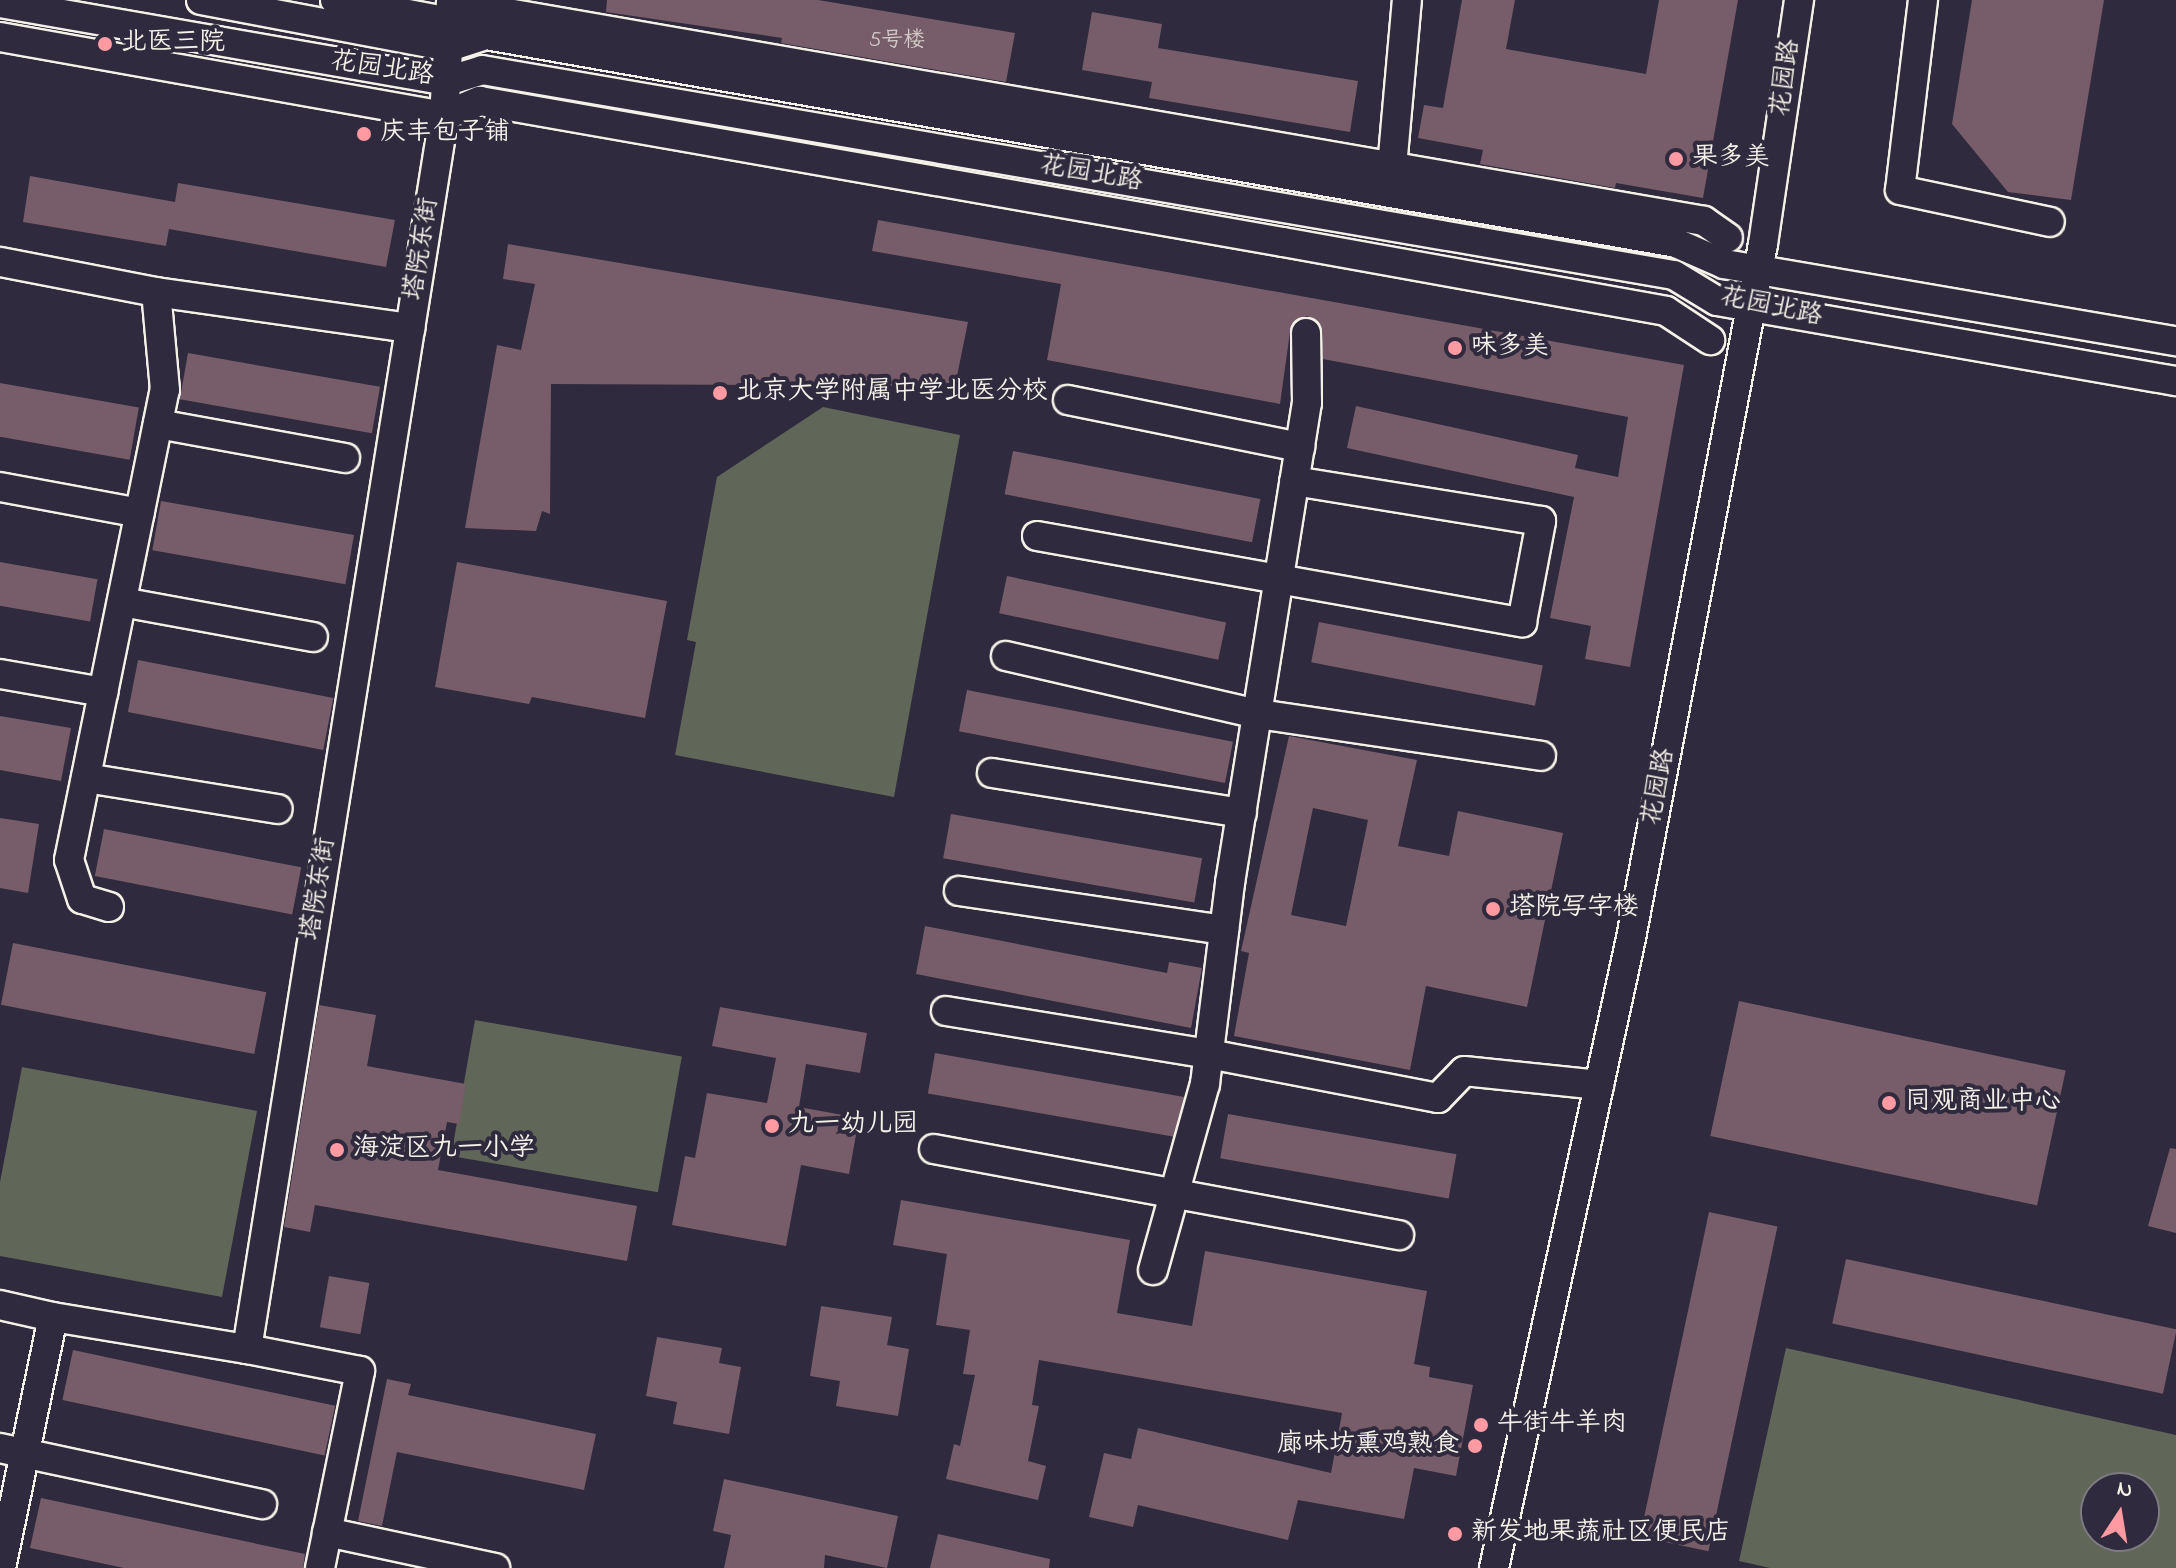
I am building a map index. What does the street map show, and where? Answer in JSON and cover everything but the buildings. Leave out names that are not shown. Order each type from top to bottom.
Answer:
[{"type":"street","name":"花园北路","points":[[201,0],[450,23]]},
{"type":"street","points":[[335,0],[450,23],[479,8],[1386,179],[1704,221],[1728,238]]},
{"type":"street","points":[[1386,179],[1407,0]]},
{"type":"street","name":"花园路","points":[[1494,1568],[1631,938],[1758,269],[1799,0]]},
{"type":"street","points":[[1923,0],[1900,190],[2050,222]]},
{"type":"street","name":"花园北路","points":[[0,3],[447,81],[482,70],[1674,275],[1717,301],[2176,381]]},
{"type":"street","name":"塔院东街","points":[[247,1349],[444,116],[450,23]]},
{"type":"street","points":[[0,37],[444,116],[480,101],[1267,239],[1666,311],[1710,340]]},
{"type":"street","name":"花园北路","points":[[1386,179],[1676,243],[1724,264],[2176,341]]},
{"type":"street","points":[[0,262],[156,292],[410,328]]},
{"type":"street","points":[[109,907],[82,899],[69,860],[165,390],[156,292]]},
{"type":"street","points":[[1153,1270],[1205,1084],[1224,930],[1307,403],[1306,333]]},
{"type":"street","points":[[1068,400],[1300,447]]},
{"type":"street","points":[[158,424],[345,458]]},
{"type":"street","points":[[1037,536],[1522,622],[1541,521],[1294,481]]},
{"type":"street","points":[[0,487],[140,513]]},
{"type":"street","points":[[122,602],[313,637]]},
{"type":"street","points":[[1006,656],[1258,714],[1541,756]]},
{"type":"street","points":[[0,674],[103,692]]},
{"type":"street","points":[[992,773],[1242,813]]},
{"type":"street","points":[[86,778],[278,809]]},
{"type":"street","points":[[959,891],[1224,930]]},
{"type":"street","points":[[946,1011],[1209,1054],[1438,1098],[1464,1071],[1599,1085]]},
{"type":"street","points":[[934,1149],[1399,1235]]},
{"type":"street","points":[[0,1305],[360,1371],[320,1568]]},
{"type":"street","points":[[1,1568],[12,1451],[53,1317]]},
{"type":"street","points":[[12,1451],[262,1504]]},
{"type":"street","points":[[327,1532],[495,1568]]},
{"type":"green space","points":[[823,407],[960,435],[894,797],[675,755],[696,642],[687,640],[717,477]]},
{"type":"green space","points":[[475,1020],[682,1056],[658,1192],[451,1156]]},
{"type":"green space","points":[[22,1067],[257,1111],[222,1297],[0,1256],[0,1182]]},
{"type":"green space","points":[[1786,1348],[2176,1435],[2176,1568],[1770,1568],[1739,1561]]},
{"type":"place","name":"北医三院","points":[[105,44]]},
{"type":"place","name":"庆丰包子铺","points":[[364,134]]},
{"type":"place","name":"果多美","points":[[1676,159]]},
{"type":"place","name":"味多美","points":[[1455,348]]},
{"type":"place","name":"北京大学附属中学北医分校","points":[[720,393]]},
{"type":"place","name":"塔院写字楼","points":[[1493,909]]},
{"type":"place","name":"同观商业中心","points":[[1889,1103]]},
{"type":"place","name":"九一幼儿园","points":[[772,1126]]},
{"type":"place","name":"海淀区九一小学","points":[[337,1150]]},
{"type":"place","name":"牛街牛羊肉","points":[[1481,1425]]},
{"type":"place","name":"廊味坊熏鸡熟食","points":[[1475,1446]]},
{"type":"place","name":"新发地果蔬社区便民店","points":[[1455,1534]]}]
